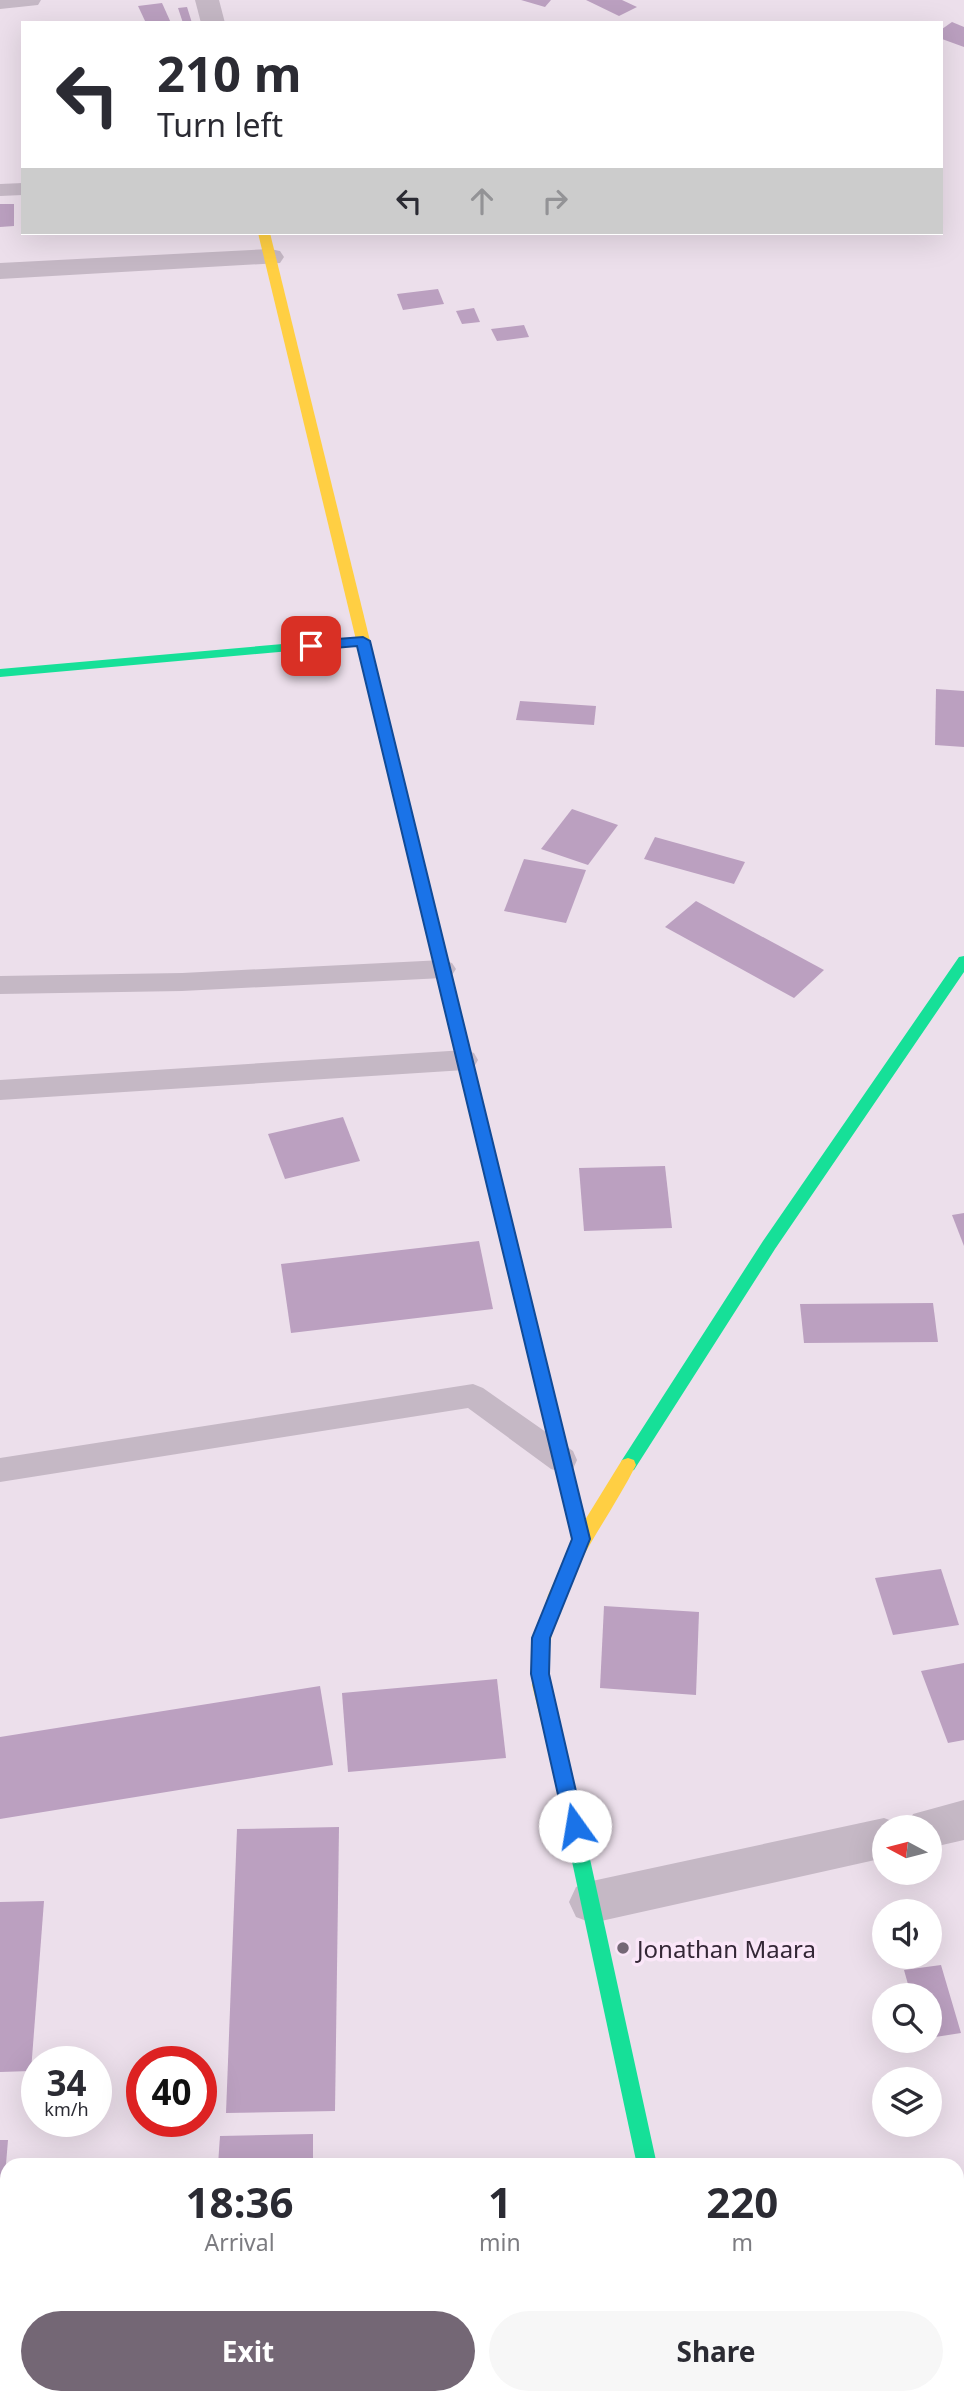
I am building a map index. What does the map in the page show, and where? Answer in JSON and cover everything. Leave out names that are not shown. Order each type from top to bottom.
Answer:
[{"type":"street","points":[[0,2],[29,0]]},
{"type":"street","points":[[208,0],[213,21]]},
{"type":"street","points":[[0,271],[267,245],[581,1539]]},
{"type":"street","points":[[0,673],[363,641]]},
{"type":"street","points":[[646,2158],[592,1902],[540,1674],[541,1638],[581,1539],[769,1245],[964,961]]},
{"type":"street","points":[[942,1825],[964,1820]]},
{"type":"street","points":[[592,1902],[872,1841]]},
{"type":"lane","points":[[0,190],[21,189]]},
{"type":"lane","points":[[0,985],[182,982],[443,969]]},
{"type":"lane","points":[[0,1090],[197,1075],[465,1060]]},
{"type":"lane","points":[[0,1471],[473,1396],[562,1460]]},
{"type":"building","points":[[521,0],[551,0],[545,7]]},
{"type":"building","points":[[586,0],[622,0],[637,7],[619,16]]},
{"type":"building","points":[[162,3],[170,21],[145,21],[138,6]]},
{"type":"building","points":[[187,7],[191,21],[182,21],[178,8]]},
{"type":"building","points":[[952,22],[964,27],[964,47],[943,39],[943,28]]},
{"type":"building","points":[[0,204],[14,204],[14,226],[0,227]]},
{"type":"building","points":[[438,289],[444,304],[403,310],[397,294]]},
{"type":"building","points":[[474,308],[480,322],[462,324],[456,311]]},
{"type":"building","points":[[524,325],[529,337],[497,341],[491,329]]},
{"type":"building","points":[[936,689],[964,691],[964,747],[935,745]]},
{"type":"building","points":[[520,701],[596,706],[594,725],[516,720]]},
{"type":"building","points":[[572,809],[618,825],[588,865],[541,849]]},
{"type":"building","points":[[655,837],[745,862],[734,884],[644,859]]},
{"type":"building","points":[[524,859],[586,870],[566,923],[504,911]]},
{"type":"building","points":[[696,901],[824,970],[794,998],[665,927]]},
{"type":"building","points":[[343,1117],[360,1161],[285,1179],[268,1134]]},
{"type":"building","points":[[665,1166],[672,1228],[584,1231],[579,1168]]},
{"type":"building","points":[[964,1213],[964,1246],[952,1215]]},
{"type":"building","points":[[479,1241],[493,1309],[291,1333],[281,1264]]},
{"type":"building","points":[[933,1303],[938,1342],[804,1343],[800,1304]]},
{"type":"building","points":[[941,1569],[959,1625],[893,1635],[875,1578]]},
{"type":"building","points":[[604,1606],[699,1612],[696,1695],[600,1688]]},
{"type":"building","points":[[964,1663],[964,1740],[948,1743],[921,1671]]},
{"type":"building","points":[[497,1679],[506,1758],[348,1772],[342,1693]]},
{"type":"building","points":[[320,1686],[333,1765],[0,1819],[0,1737]]},
{"type":"building","points":[[339,1827],[335,2111],[226,2113],[237,1829]]},
{"type":"building","points":[[44,1901],[33,2046],[21,2046],[21,2071],[0,2072],[0,1902]]},
{"type":"building","points":[[942,1968],[961,2033],[942,2036],[942,1983],[908,1983],[904,1970]]},
{"type":"building","points":[[313,2134],[313,2158],[218,2158],[220,2136]]},
{"type":"building","points":[[0,2140],[8,2140],[6,2158],[0,2158]]},
{"type":"traffic: fast","points":[[0,673],[363,641]]},
{"type":"traffic: fast","points":[[378,702],[517,1276]]},
{"type":"traffic: fast","points":[[628,1465],[769,1245],[964,961]]},
{"type":"traffic: fast","points":[[558,1754],[645,2158]]},
{"type":"traffic: slow","points":[[264,235],[378,702]]},
{"type":"traffic: slow","points":[[517,1276],[581,1539]]},
{"type":"traffic: slow","points":[[558,1754],[540,1675],[540,1650],[546,1623],[569,1566],[628,1465]]},
{"type":"place","name":"Jonathan Maara","points":[[623,1948]]},
{"type":"route","points":[[311,646],[363,641],[581,1539],[541,1638],[540,1674],[575,1826]]}]
